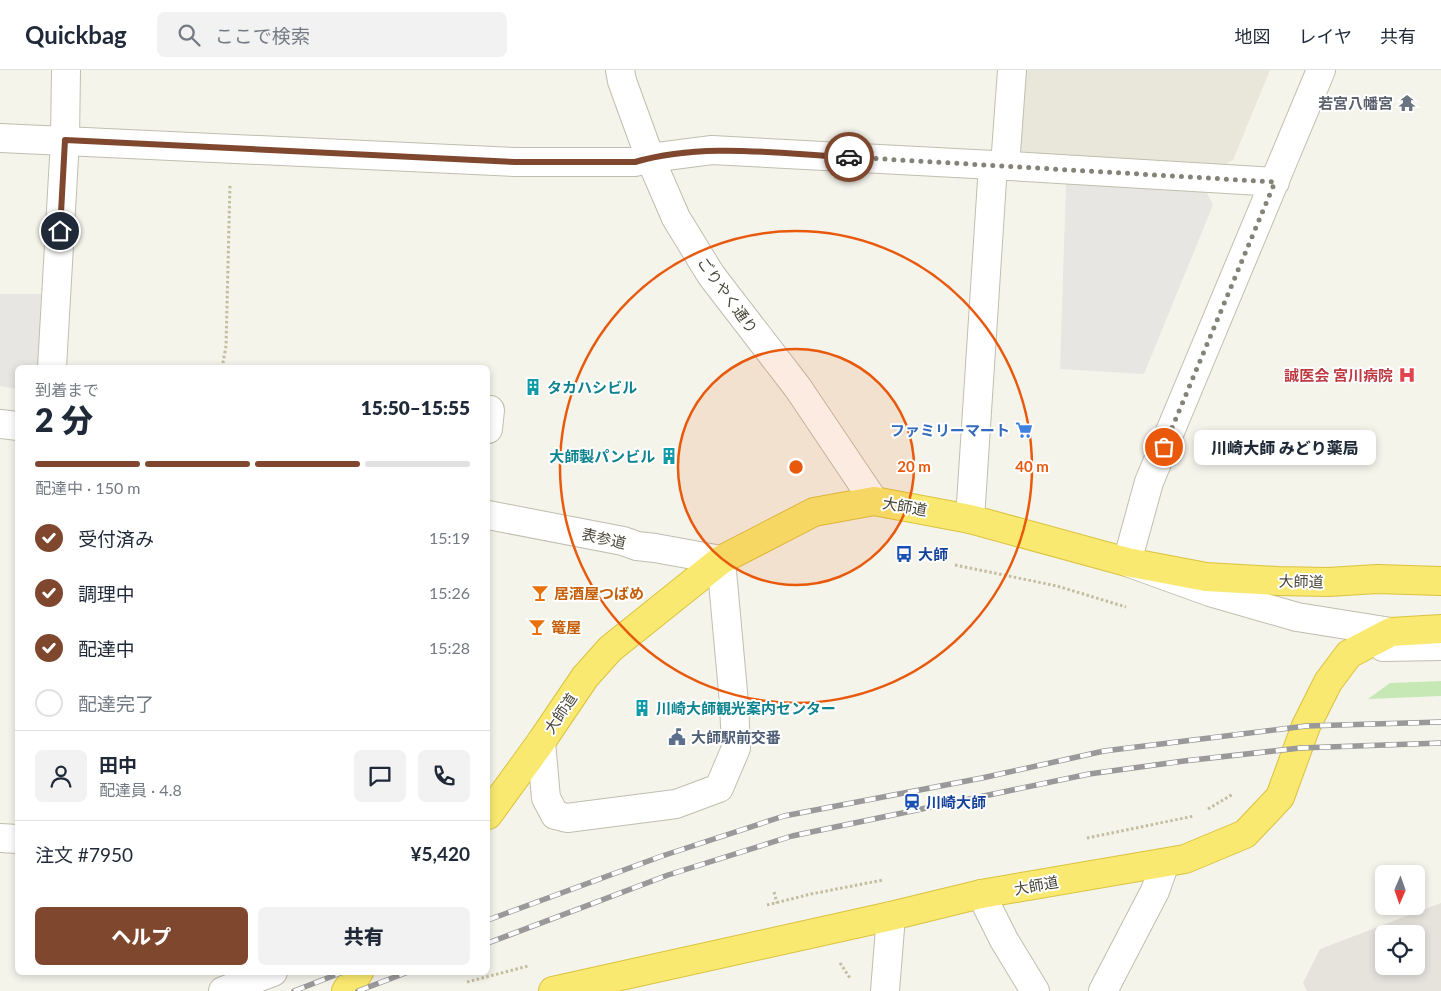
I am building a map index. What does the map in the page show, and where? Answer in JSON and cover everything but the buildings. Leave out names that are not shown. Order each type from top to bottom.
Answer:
[{"type":"highway","name":"大師道","points":[[490,811],[541,742],[585,677],[610,650],[721,560],[814,512],[874,501],[970,519],[1127,562],[1206,577],[1269,581],[1328,582],[1377,579],[1441,581]]},
{"type":"highway","name":"大師道","points":[[553,991],[891,916],[980,894],[1185,860],[1245,834],[1280,797],[1306,726],[1328,682],[1349,654],[1386,639],[1441,629]]},
{"type":"highway","points":[[346,991],[357,975]]},
{"type":"street","points":[[52,365],[65,140],[66,70]]},
{"type":"street","name":"ごりやく通り","points":[[620,70],[622,81],[650,158],[676,218],[711,275],[798,388],[874,501]]},
{"type":"street","points":[[970,519],[999,165],[1012,70]]},
{"type":"street","points":[[1321,70],[1149,482],[1127,562],[1210,592],[1297,616],[1386,639],[1441,646]]},
{"type":"street","points":[[0,138],[515,162],[635,162],[650,158],[712,150],[1275,182]]},
{"type":"street","points":[[0,424],[15,426]]},
{"type":"street","name":"表参道","points":[[490,515],[623,541],[637,546],[721,560]]},
{"type":"street","points":[[541,742],[546,798],[555,814],[567,818],[676,804],[719,788],[736,748],[734,703],[721,560]]},
{"type":"street","points":[[0,838],[15,839]]},
{"type":"street","points":[[1103,991],[1155,891],[1165,863]]},
{"type":"street","points":[[980,894],[1004,940],[1035,991]]},
{"type":"street","points":[[885,991],[891,916]]},
{"type":"street","points":[[223,991],[265,975]]},
{"type":"path","points":[[223,365],[226,346],[231,148]]},
{"type":"path","points":[[955,565],[1057,586],[1126,607]]},
{"type":"path","points":[[774,892],[777,903]]},
{"type":"shaded area","points":[[1022,70],[1270,70],[1233,160],[1222,166],[1018,155]]},
{"type":"shaded area","points":[[1066,184],[1205,189],[1213,205],[1144,374],[1060,369]]},
{"type":"shaded area","points":[[0,294],[41,294],[39,365],[15,365],[15,389],[0,386]]},
{"type":"shaded area","points":[[1441,903],[1441,991],[1307,991],[1303,983],[1320,949],[1375,928],[1375,975],[1425,975],[1425,925],[1383,925],[1409,915],[1425,915],[1425,909]]},
{"type":"green space","points":[[1441,681],[1441,696],[1368,699],[1390,683]]},
{"type":"railway","points":[[490,919],[662,856],[784,816],[982,778],[1104,751],[1306,726],[1441,722]]},
{"type":"railway","points":[[490,942],[668,875],[792,836],[1089,774],[1300,748],[1441,743]]},
{"type":"railway","points":[[294,991],[335,975]]},
{"type":"railway","points":[[358,991],[400,975]]},
{"type":"way so far","points":[[849,157],[1275,182],[1164,447]]},
{"type":"place","name":"若宮八幡宮","points":[[1407,103]]},
{"type":"place","name":"誠医会 宮川病院","points":[[1407,375]]},
{"type":"place","name":"タカハシビル","points":[[533,387]]},
{"type":"place","name":"ファミリーマート","points":[[1024,430]]},
{"type":"place","name":"川崎大師 みどり薬局","points":[[1164,447]]},
{"type":"place","name":"大師製パンビル","points":[[669,456]]},
{"type":"place","name":"大師","points":[[904,554]]},
{"type":"place","name":"居酒屋つばめ","points":[[540,593]]},
{"type":"place","name":"篭屋","points":[[537,627]]},
{"type":"place","name":"川崎大師観光案内センター","points":[[642,708]]},
{"type":"place","name":"大師駅前交番","points":[[677,737]]},
{"type":"place","name":"川崎大師","points":[[912,802]]},
{"type":"route","points":[[60,231],[65,140],[515,162],[635,162],[650,158],[712,150],[849,157]]}]
